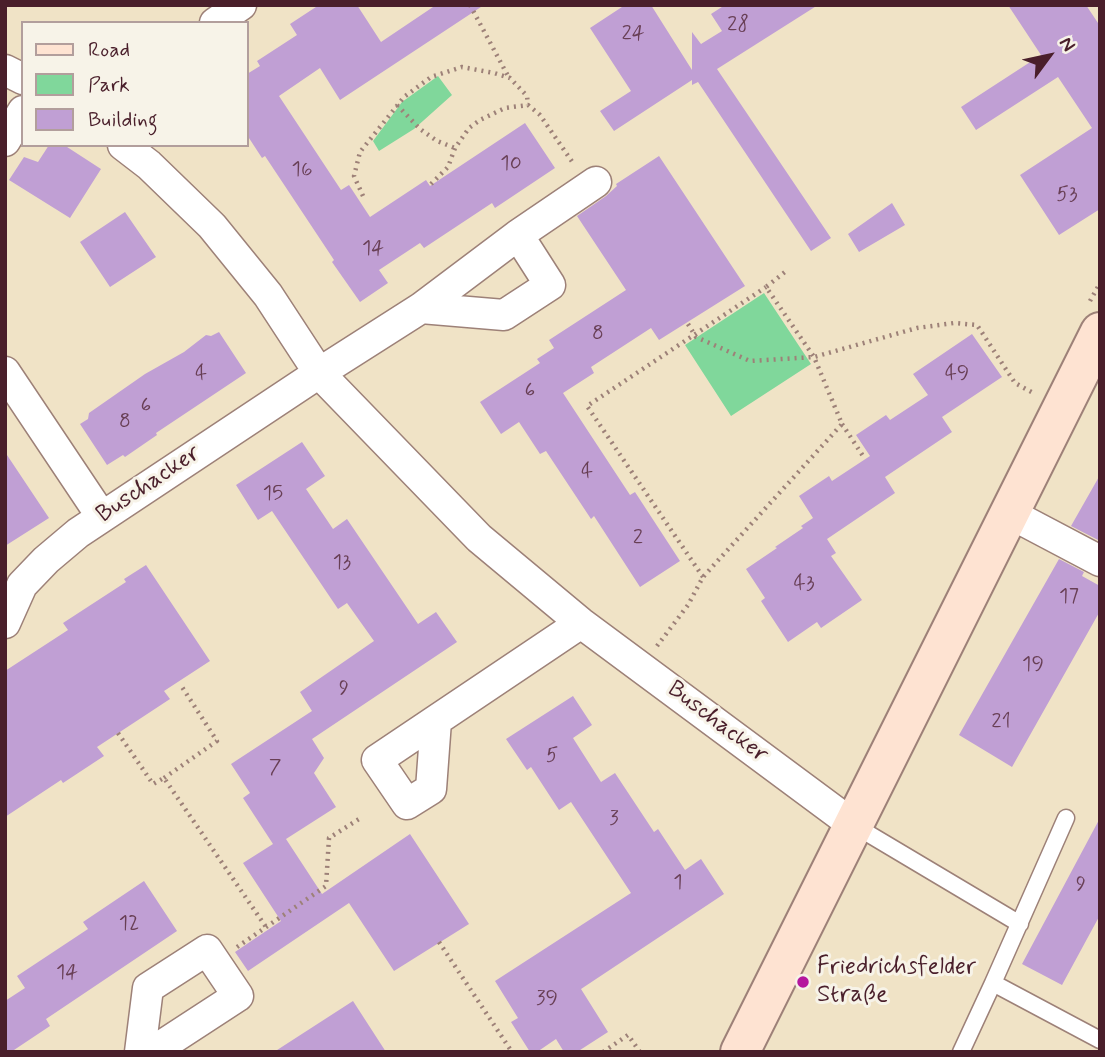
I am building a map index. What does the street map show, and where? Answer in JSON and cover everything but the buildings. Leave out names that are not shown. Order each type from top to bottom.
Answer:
[{"type":"main road","points":[[740,1052],[1100,332]]},
{"type":"street","points":[[218,21],[241,5]]},
{"type":"street","points":[[5,70],[21,78]]},
{"type":"street","points":[[5,141],[21,114]]},
{"type":"street","name":"Buschacker","points":[[126,147],[149,165],[212,226],[268,295],[319,373],[479,538],[581,623],[852,824]]},
{"type":"street","name":"Buschacker","points":[[5,623],[22,585],[46,560],[102,517],[421,308],[518,235],[593,185]]},
{"type":"street","points":[[421,308],[503,314],[550,285],[518,235]]},
{"type":"street","points":[[5,372],[102,517]]},
{"type":"street","points":[[1009,513],[1100,561]]},
{"type":"street","points":[[436,721],[581,623]]},
{"type":"street","points":[[140,1052],[148,988],[207,950],[237,996],[152,1052]]},
{"type":"lane","points":[[961,1052],[1066,818]]},
{"type":"lane","points":[[852,824],[1020,924]]},
{"type":"lane","points":[[993,983],[1100,1040]]},
{"type":"path","points":[[470,5],[509,77],[527,96],[528,105],[540,115],[593,185]]},
{"type":"path","points":[[363,197],[354,176],[360,152],[397,105],[422,83],[447,70],[462,67],[482,69],[509,77]]},
{"type":"path","points":[[397,105],[420,129],[437,141],[455,148]]},
{"type":"path","points":[[431,184],[448,167],[455,148],[470,128],[488,115],[505,108],[528,105]]},
{"type":"path","points":[[703,577],[587,407],[785,272]]},
{"type":"path","points":[[766,287],[814,357],[842,424],[866,459]]},
{"type":"path","points":[[688,324],[695,335],[750,361],[814,357],[917,328],[954,323],[977,326],[1015,383],[1060,408]]},
{"type":"path","points":[[642,667],[688,605],[703,577],[842,424]]},
{"type":"path","points":[[118,733],[153,785],[216,741],[182,687]]},
{"type":"path","points":[[164,778],[266,927]]},
{"type":"path","points":[[215,961],[326,886],[329,838],[359,819]]},
{"type":"path","points":[[439,942],[512,1052]]},
{"type":"path","points":[[603,1052],[628,1035],[640,1052]]},
{"type":"green space","points":[[438,76],[452,95],[414,129],[379,151],[373,141],[402,102]]},
{"type":"green space","points":[[764,293],[811,364],[731,416],[685,345]]},
{"type":"place","name":"Friedrichsfelder Straße","points":[[803,982]]}]
